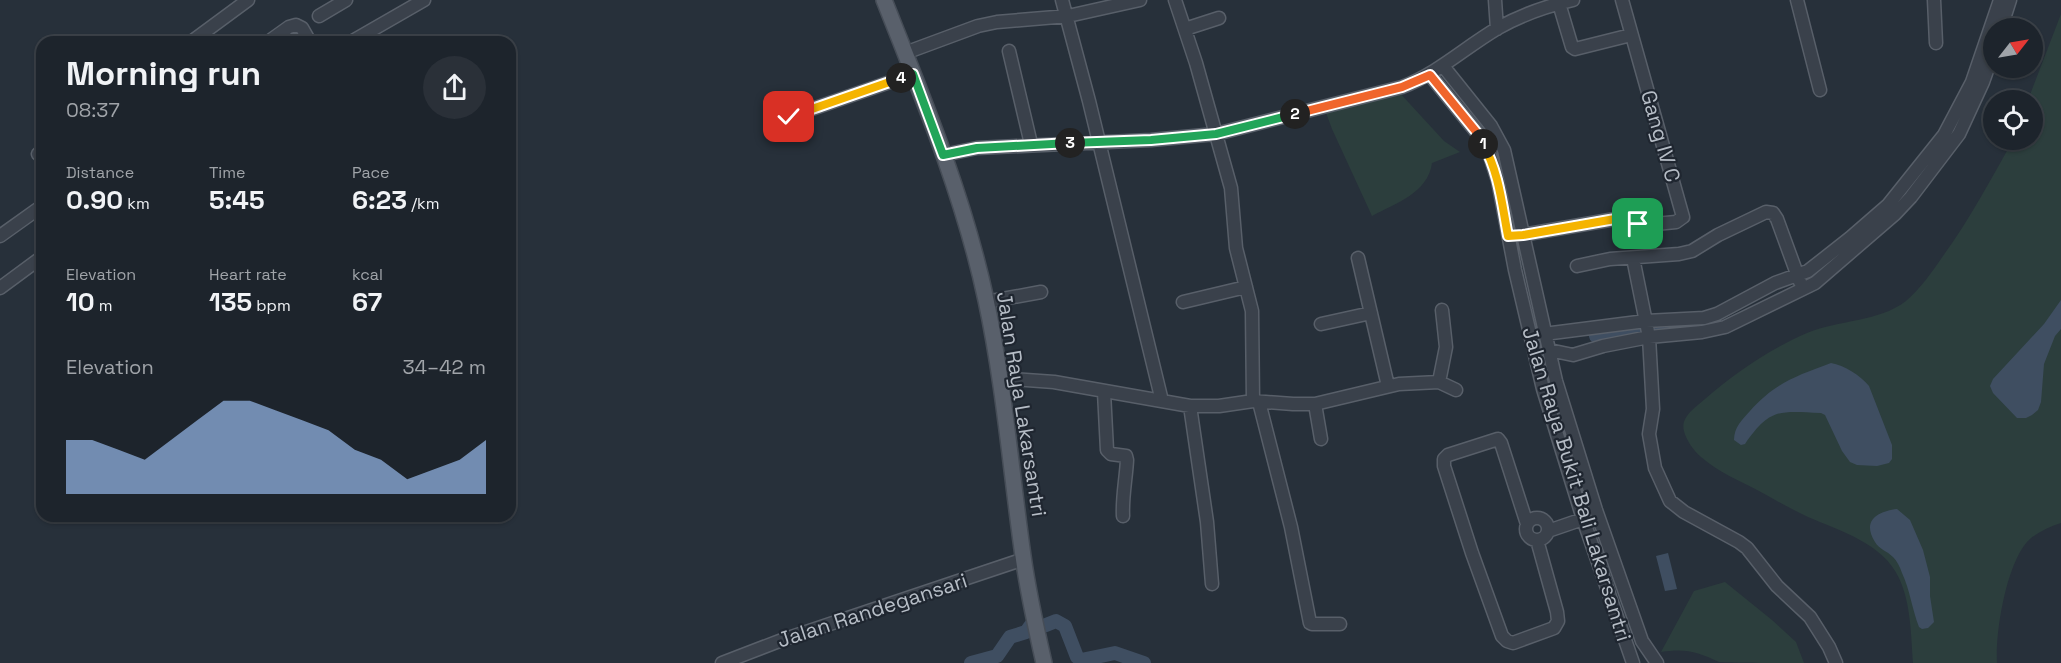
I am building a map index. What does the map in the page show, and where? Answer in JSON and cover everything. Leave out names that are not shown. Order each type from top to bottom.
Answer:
[{"type":"main road","name":"Jalan Raya Lakarsantri","points":[[884,0],[970,233],[986,302],[1024,559],[1044,663]]},
{"type":"street","points":[[198,36],[248,0]]},
{"type":"street","points":[[319,16],[346,0]]},
{"type":"street","points":[[361,36],[424,0]]},
{"type":"street","points":[[1062,0],[1068,16],[1162,402]]},
{"type":"street","points":[[905,53],[997,21],[1068,16],[1140,0]]},
{"type":"street","points":[[1175,0],[1231,188],[1236,248],[1252,322],[1256,401],[1291,527],[1310,623],[1340,624]]},
{"type":"street","points":[[1495,0],[1497,28]]},
{"type":"street","points":[[943,155],[977,148],[1098,143],[1216,134],[1402,87],[1430,75],[1497,28],[1526,14],[1559,2],[1573,0]]},
{"type":"street","name":"Gang IV C","points":[[1523,235],[1603,220],[1621,220],[1645,225],[1676,222],[1683,217],[1622,0]]},
{"type":"street","points":[[1797,0],[1820,90]]},
{"type":"street","points":[[1934,0],[1936,43]]},
{"type":"street","points":[[1544,334],[1646,321],[1704,318],[1717,314],[1775,283],[1809,271],[1823,261],[1888,205],[1964,112],[2000,0]]},
{"type":"street","points":[[2004,18],[2010,0]]},
{"type":"street","points":[[1559,2],[1572,47],[1575,50],[1631,35]]},
{"type":"street","points":[[1185,29],[1219,18]]},
{"type":"street","points":[[276,36],[296,25],[302,27],[307,36]]},
{"type":"street","points":[[1009,51],[1031,144]]},
{"type":"street","name":"Jalan Raya Bukit Bali Lakarsantri","points":[[1443,66],[1491,126],[1504,150],[1520,213],[1544,334],[1587,513],[1642,641],[1657,663]]},
{"type":"street","points":[[789,117],[913,74]]},
{"type":"street","name":"Jalan Raya Bukit Bali Lakarsantri","points":[[1430,75],[1478,134],[1490,156],[1498,181],[1508,236],[1544,389],[1587,513],[1633,663]]},
{"type":"street","points":[[1549,350],[1573,355],[1649,337],[1702,332],[1725,327],[1815,284],[1895,214],[1944,155],[1964,112],[1984,78]]},
{"type":"street","points":[[0,236],[36,210]]},
{"type":"street","points":[[1577,266],[1692,250],[1766,212],[1773,213],[1777,219],[1803,290]]},
{"type":"street","points":[[1508,236],[1523,235]]},
{"type":"street","points":[[1358,258],[1388,386]]},
{"type":"street","points":[[1633,258],[1649,337],[1653,410],[1648,434],[1655,468],[1670,501],[1684,512],[1747,548],[1777,586],[1810,617],[1836,663]]},
{"type":"street","points":[[0,288],[36,261]]},
{"type":"street","points":[[1183,302],[1246,287]]},
{"type":"street","points":[[986,302],[1041,292]]},
{"type":"street","points":[[1438,382],[1446,347],[1442,310]]},
{"type":"street","points":[[1321,324],[1371,313]]},
{"type":"street","points":[[1591,329],[1592,349]]},
{"type":"street","points":[[999,378],[1054,382],[1190,406],[1219,406],[1256,401],[1315,404],[1388,386],[1438,382],[1455,390]]},
{"type":"street","points":[[1104,392],[1107,450],[1111,454],[1126,456],[1127,460],[1125,486],[1122,494],[1123,516]]},
{"type":"street","points":[[1315,404],[1321,439]]},
{"type":"street","points":[[1190,406],[1207,522],[1212,584]]},
{"type":"street","points":[[1537,540],[1558,621],[1554,628],[1513,643],[1502,636],[1472,553],[1444,459],[1448,455],[1498,439],[1527,524],[1527,535],[1537,540],[1544,538],[1548,528],[1587,513]]},
{"type":"street","points":[[1527,524],[1532,519],[1539,518],[1548,528]]},
{"type":"street","name":"Jalan Randegansari","points":[[722,663],[772,643],[1024,559]]},
{"type":"shaded area","points":[[2061,14],[2061,523],[2031,538],[2015,562],[2004,596],[1998,633],[1997,663],[1913,663],[1906,598],[1899,578],[1883,556],[1847,533],[1802,514],[1715,467],[1701,457],[1691,445],[1684,431],[1684,421],[1693,409],[1729,380],[1780,346],[1819,329],[1883,313],[1906,301],[1917,291],[1962,228],[2007,150],[2043,150],[2043,90],[2032,90],[2036,78],[2043,78],[2043,61]]},
{"type":"shaded area","points":[[1398,91],[1444,141],[1460,152],[1432,163],[1429,173],[1418,190],[1372,216],[1325,110]]},
{"type":"shaded area","points":[[1725,582],[1796,642],[1804,663],[1719,662],[1692,652],[1678,650],[1661,652],[1694,591]]},
{"type":"water","points":[[2061,300],[2061,329],[2055,336],[2044,364],[2041,402],[2038,410],[2032,415],[2017,418],[1993,393],[1990,386],[1993,379],[2044,324]]},
{"type":"water","points":[[1831,363],[1862,378],[1869,386],[1892,445],[1892,459],[1889,463],[1877,466],[1857,465],[1850,462],[1842,451],[1825,415],[1821,413],[1785,412],[1777,414],[1762,424],[1745,444],[1741,445],[1734,440],[1737,427],[1759,401],[1777,387]]},
{"type":"water","points":[[1897,509],[1910,520],[1923,550],[1930,577],[1934,622],[1928,628],[1919,627],[1897,562],[1877,544],[1871,534],[1871,522],[1874,518],[1884,512]]},
{"type":"water","points":[[1668,553],[1677,589],[1665,591],[1656,556]]},
{"type":"waterway","points":[[1656,328],[1689,323]]},
{"type":"waterway","points":[[1596,336],[1638,330]]},
{"type":"waterway","points":[[1540,346],[1551,378]]},
{"type":"waterway","points":[[1046,625],[1056,621],[1065,626],[1077,657],[1081,660],[1115,653],[1144,663]]},
{"type":"waterway","points":[[971,663],[997,656],[1010,637],[1026,632],[1031,625],[1036,624]]},
{"type":"route","points":[[789,117],[913,74],[943,155],[977,148],[1151,140],[1216,134],[1402,87],[1430,75],[1478,134],[1490,156],[1498,181],[1508,236],[1603,220],[1628,220],[1638,224]]}]
